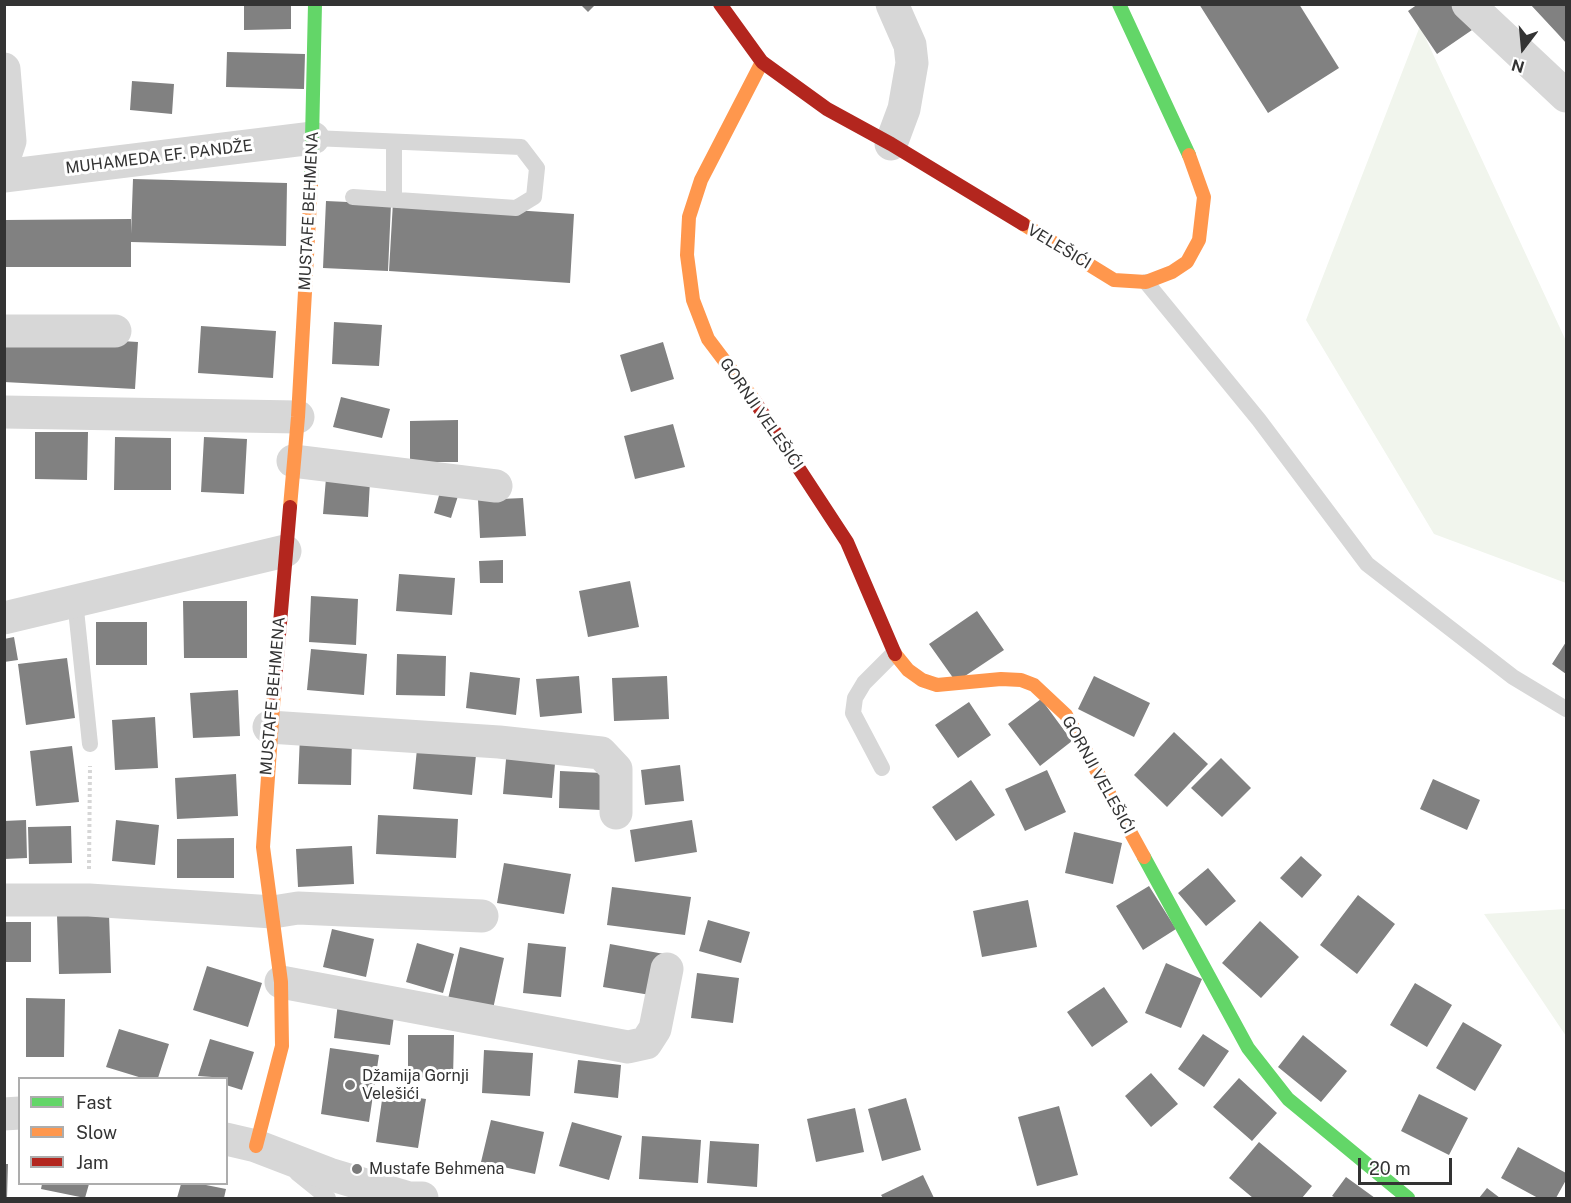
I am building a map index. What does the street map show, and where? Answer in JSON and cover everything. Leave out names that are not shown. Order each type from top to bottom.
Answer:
[{"type":"street","name":"MUSTAFE BEHMENA","points":[[252,1147],[282,1046],[281,982],[263,847],[269,727],[298,417],[313,138],[315,4]]},
{"type":"street","name":"VELEŠIĆI","points":[[720,4],[762,62],[827,109],[891,144],[1114,280],[1146,282],[1172,272],[1187,262],[1199,240],[1204,197],[1181,133],[1119,4]]},
{"type":"street","points":[[891,144],[904,109],[912,63],[910,45],[892,4]]},
{"type":"street","points":[[1468,4],[1566,96]]},
{"type":"street","name":"GORNJI VELEŠIĆI","points":[[762,62],[701,180],[689,217],[687,255],[693,300],[708,339],[752,397],[847,542],[894,653],[908,670],[922,680],[937,685],[1001,679],[1021,680],[1034,684],[1066,715],[1248,1048],[1288,1099],[1408,1198]]},
{"type":"street","points":[[4,69],[10,141],[4,159]]},
{"type":"street","name":"MUHAMEDA EF. PANDŽE","points":[[4,176],[313,138]]},
{"type":"street","points":[[4,331],[115,331]]},
{"type":"street","points":[[4,412],[298,417]]},
{"type":"street","points":[[293,461],[496,486]]},
{"type":"street","points":[[4,618],[285,551]]},
{"type":"street","points":[[269,727],[499,742],[601,753],[616,769],[616,813]]},
{"type":"street","points":[[4,900],[89,900],[273,912],[298,908],[482,916]]},
{"type":"street","points":[[281,982],[628,1047],[646,1043],[655,1029],[667,969]]},
{"type":"street","points":[[252,1147],[328,1174],[409,1198],[422,1198]]},
{"type":"lane","points":[[313,138],[521,147],[537,168],[534,197],[516,208],[353,196]]},
{"type":"lane","points":[[394,142],[394,198]]},
{"type":"lane","points":[[1146,282],[1259,420],[1366,564],[1513,677],[1566,709]]},
{"type":"lane","points":[[75,600],[90,744]]},
{"type":"lane","points":[[882,768],[854,713],[855,698],[864,683],[894,653]]},
{"type":"lane","points":[[252,1147],[328,1198]]},
{"type":"path","points":[[89,900],[90,744]]},
{"type":"shaded area","points":[[1420,26],[1566,341],[1566,583],[1434,534],[1306,320]]},
{"type":"shaded area","points":[[1566,909],[1566,1036],[1484,914]]},
{"type":"building","points":[[244,4],[291,4],[291,29],[244,30]]},
{"type":"building","points":[[580,4],[596,4],[588,12]]},
{"type":"building","points":[[1199,4],[1299,4],[1339,68],[1268,113]]},
{"type":"building","points":[[1418,4],[1455,4],[1472,30],[1437,54],[1408,11]]},
{"type":"building","points":[[1530,4],[1566,4],[1566,43],[1557,33]]},
{"type":"building","points":[[227,52],[305,54],[304,89],[226,87]]},
{"type":"building","points":[[132,81],[174,84],[172,114],[130,110]]},
{"type":"building","points":[[133,179],[287,183],[286,246],[131,242],[131,267],[4,267],[4,220],[131,219],[131,234]]},
{"type":"building","points":[[326,201],[391,204],[388,271],[323,268]]},
{"type":"building","points":[[393,202],[574,214],[570,283],[389,271]]},
{"type":"building","points":[[334,322],[382,325],[379,366],[332,364]]},
{"type":"building","points":[[201,326],[276,331],[273,378],[198,373]]},
{"type":"building","points":[[4,334],[138,342],[135,389],[4,382]]},
{"type":"building","points":[[663,342],[674,379],[631,392],[620,355]]},
{"type":"building","points":[[341,397],[390,409],[382,438],[333,427]]},
{"type":"building","points":[[458,420],[458,462],[410,462],[410,421]]},
{"type":"building","points":[[673,424],[685,467],[635,479],[624,436]]},
{"type":"building","points":[[35,432],[88,432],[87,480],[35,479]]},
{"type":"building","points":[[115,437],[171,438],[171,490],[114,490]]},
{"type":"building","points":[[204,437],[247,439],[244,494],[201,492]]},
{"type":"building","points":[[326,478],[370,481],[368,517],[323,514]]},
{"type":"building","points":[[440,492],[458,496],[451,518],[434,513]]},
{"type":"building","points":[[523,498],[526,536],[480,538],[478,500]]},
{"type":"building","points":[[503,560],[503,583],[480,583],[479,561]]},
{"type":"building","points":[[399,574],[455,578],[452,615],[396,611]]},
{"type":"building","points":[[630,581],[639,627],[588,637],[579,591]]},
{"type":"building","points":[[311,596],[358,599],[356,645],[309,642]]},
{"type":"building","points":[[183,601],[247,601],[247,658],[184,658]]},
{"type":"building","points":[[977,611],[1004,650],[956,682],[929,644]]},
{"type":"building","points":[[96,622],[147,622],[147,665],[96,665]]},
{"type":"building","points":[[14,637],[18,660],[4,662],[4,639]]},
{"type":"building","points":[[1566,642],[1566,674],[1552,664]]},
{"type":"building","points":[[311,649],[367,654],[364,695],[307,690]]},
{"type":"building","points":[[397,654],[446,656],[445,696],[396,695]]},
{"type":"building","points":[[67,658],[75,718],[26,725],[18,664]]},
{"type":"building","points":[[470,672],[520,678],[516,715],[466,708]]},
{"type":"building","points":[[579,676],[582,713],[540,717],[536,679]]},
{"type":"building","points":[[667,676],[669,719],[614,721],[612,678]]},
{"type":"building","points":[[1094,676],[1150,703],[1134,737],[1078,709]]},
{"type":"building","points":[[238,690],[240,736],[193,738],[190,693]]},
{"type":"building","points":[[1041,699],[1072,741],[1040,766],[1008,724]]},
{"type":"building","points":[[969,702],[991,735],[958,758],[935,725]]},
{"type":"building","points":[[155,717],[158,768],[115,770],[112,720]]},
{"type":"building","points":[[1174,732],[1208,764],[1167,807],[1134,775]]},
{"type":"building","points":[[300,735],[352,737],[351,785],[298,784]]},
{"type":"building","points":[[418,739],[477,745],[472,795],[413,789]]},
{"type":"building","points":[[72,746],[79,802],[36,806],[30,751]]},
{"type":"building","points":[[507,748],[556,752],[552,798],[503,794]]},
{"type":"building","points":[[1221,758],[1251,788],[1222,817],[1191,788]]},
{"type":"building","points":[[680,765],[684,801],[645,805],[641,770]]},
{"type":"building","points":[[1047,770],[1066,812],[1025,831],[1005,789]]},
{"type":"building","points":[[560,771],[602,773],[601,810],[559,808]]},
{"type":"building","points":[[236,774],[238,816],[177,819],[175,778]]},
{"type":"building","points":[[1433,779],[1480,800],[1467,830],[1420,809]]},
{"type":"building","points":[[971,780],[995,815],[956,841],[932,807]]},
{"type":"building","points":[[378,815],[458,819],[456,858],[376,854]]},
{"type":"building","points":[[26,820],[27,858],[4,859],[4,821]]},
{"type":"building","points":[[116,820],[159,825],[155,865],[112,861]]},
{"type":"building","points":[[692,820],[697,852],[635,862],[630,830]]},
{"type":"building","points":[[71,826],[72,863],[29,864],[28,827]]},
{"type":"building","points":[[1074,832],[1122,843],[1113,884],[1065,873]]},
{"type":"building","points":[[234,838],[234,878],[177,878],[177,839]]},
{"type":"building","points":[[352,846],[354,884],[298,887],[296,849]]},
{"type":"building","points":[[1301,856],[1322,875],[1302,898],[1280,878]]},
{"type":"building","points":[[504,863],[571,874],[564,914],[497,903]]},
{"type":"building","points":[[1208,868],[1236,901],[1206,926],[1178,893]]},
{"type":"building","points":[[1149,886],[1176,929],[1143,950],[1116,906]]},
{"type":"building","points":[[612,887],[691,897],[685,935],[607,925]]},
{"type":"building","points":[[1358,895],[1395,924],[1357,974],[1320,945]]},
{"type":"building","points":[[1028,900],[1037,947],[982,957],[973,911]]},
{"type":"building","points":[[109,914],[111,973],[59,974],[57,915]]},
{"type":"building","points":[[708,920],[750,932],[741,963],[699,951]]},
{"type":"building","points":[[1260,921],[1299,957],[1261,998],[1222,963]]},
{"type":"building","points":[[4,922],[31,922],[31,962],[4,962]]},
{"type":"building","points":[[332,929],[374,939],[366,977],[323,967]]},
{"type":"building","points":[[417,943],[454,954],[443,993],[406,982]]},
{"type":"building","points":[[528,943],[566,947],[561,997],[523,993]]},
{"type":"building","points":[[610,944],[664,954],[656,996],[603,987]]},
{"type":"building","points":[[460,947],[504,958],[493,1009],[448,999]]},
{"type":"building","points":[[1166,963],[1202,979],[1181,1028],[1145,1013]]},
{"type":"building","points":[[207,966],[262,983],[248,1027],[193,1010]]},
{"type":"building","points":[[697,973],[739,978],[733,1023],[691,1018]]},
{"type":"building","points":[[1415,983],[1452,1005],[1427,1047],[1390,1025]]},
{"type":"building","points":[[1104,987],[1128,1022],[1092,1047],[1067,1012]]},
{"type":"building","points":[[26,998],[65,999],[64,1057],[26,1057]]},
{"type":"building","points":[[338,1002],[395,1009],[390,1045],[334,1038]]},
{"type":"building","points":[[1463,1022],[1502,1045],[1475,1091],[1436,1068]]},
{"type":"building","points":[[119,1029],[169,1044],[158,1077],[139,1077],[106,1067]]},
{"type":"building","points":[[1203,1034],[1229,1051],[1204,1087],[1178,1069]]},
{"type":"building","points":[[408,1035],[454,1035],[453,1078],[408,1077]]},
{"type":"building","points":[[1303,1035],[1347,1071],[1321,1102],[1278,1067]]},
{"type":"building","points":[[210,1039],[254,1052],[242,1090],[228,1086],[228,1077],[198,1076]]},
{"type":"building","name":"Džamija Gornji Velešići","points":[[330,1048],[379,1055],[369,1122],[321,1114]]},
{"type":"building","points":[[484,1050],[533,1053],[530,1096],[482,1093]]},
{"type":"building","points":[[578,1060],[621,1065],[618,1098],[574,1093]]},
{"type":"building","points":[[1151,1073],[1178,1104],[1151,1127],[1125,1096]]},
{"type":"building","points":[[1239,1078],[1277,1113],[1252,1141],[1213,1107]]},
{"type":"building","points":[[383,1093],[426,1099],[418,1148],[376,1142]]},
{"type":"building","points":[[1419,1094],[1468,1118],[1449,1155],[1401,1131]]},
{"type":"building","points":[[906,1098],[921,1150],[882,1161],[868,1109]]},
{"type":"building","points":[[1059,1106],[1078,1175],[1037,1186],[1018,1117]]},
{"type":"building","points":[[855,1108],[864,1152],[816,1162],[807,1119]]},
{"type":"building","points":[[491,1120],[544,1132],[535,1174],[481,1162]]},
{"type":"building","points":[[572,1122],[622,1136],[609,1180],[559,1166]]},
{"type":"building","points":[[642,1136],[701,1140],[698,1183],[639,1179]]},
{"type":"building","points":[[710,1141],[759,1144],[757,1187],[707,1183]]},
{"type":"building","points":[[1259,1142],[1312,1186],[1302,1198],[1253,1198],[1229,1178]]},
{"type":"building","points":[[1518,1147],[1566,1173],[1566,1180],[1556,1198],[1538,1198],[1501,1178]]},
{"type":"building","points":[[4,1164],[8,1164],[7,1198],[4,1198]]},
{"type":"building","points":[[923,1175],[934,1198],[883,1198],[881,1195]]},
{"type":"building","points":[[1346,1177],[1375,1198],[1336,1198],[1332,1196]]},
{"type":"building","points":[[42,1185],[89,1185],[85,1198],[41,1189]]},
{"type":"building","points":[[181,1185],[206,1185],[226,1189],[224,1198],[177,1198]]},
{"type":"building","points":[[1487,1188],[1500,1198],[1479,1198]]},
{"type":"traffic: fast","points":[[311,184],[315,4]]},
{"type":"traffic: fast","points":[[1119,4],[1189,155]]},
{"type":"traffic: fast","points":[[1144,857],[1248,1048],[1288,1099],[1408,1198]]},
{"type":"traffic: slow","points":[[754,400],[708,339],[693,300],[687,255],[689,217],[701,180],[762,62]]},
{"type":"traffic: slow","points":[[1023,224],[1114,280],[1146,282],[1172,272],[1187,262],[1199,240],[1204,197],[1189,155]]},
{"type":"traffic: slow","points":[[290,507],[298,417],[311,184]]},
{"type":"traffic: slow","points":[[895,654],[908,670],[922,680],[937,685],[1001,679],[1021,680],[1034,685],[1066,715],[1144,857]]},
{"type":"traffic: slow","points":[[256,1146],[282,1046],[281,982],[263,847],[274,693]]},
{"type":"traffic: jam","points":[[720,4],[762,62],[827,109],[891,144],[1023,224]]},
{"type":"traffic: jam","points":[[754,400],[847,542],[895,654]]},
{"type":"traffic: jam","points":[[274,693],[290,507]]},
{"type":"place","name":"Džamija Gornji Velešići","points":[[350,1085]]},
{"type":"place","name":"Mustafe Behmena","points":[[357,1169]]}]
